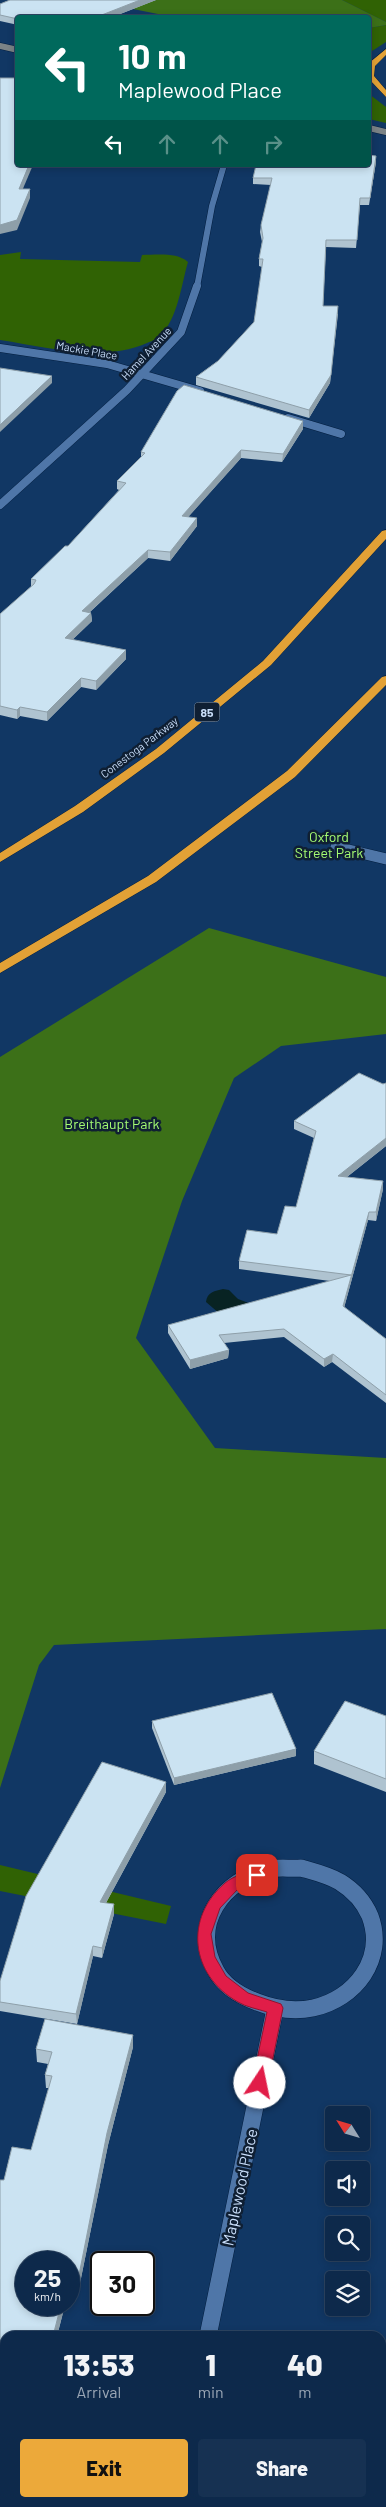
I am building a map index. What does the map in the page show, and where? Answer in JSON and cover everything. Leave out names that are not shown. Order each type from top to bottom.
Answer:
[{"type":"highway","points":[[371,65],[386,51]]},
{"type":"highway","points":[[371,77],[386,95]]},
{"type":"highway","name":"Conestoga Parkway","points":[[0,858],[79,809],[160,751],[266,663],[386,533]]},
{"type":"highway","points":[[0,969],[152,879],[291,774],[386,679]]},
{"type":"main road","points":[[0,47],[15,50]]},
{"type":"main road","points":[[371,128],[386,132]]},
{"type":"street","name":"Hamel Avenue","points":[[0,505],[143,373],[181,332],[200,278],[212,206],[223,167]]},
{"type":"street","name":"Mackie Place","points":[[0,348],[107,364],[143,373],[209,394]]},
{"type":"street","points":[[275,414],[341,434]]},
{"type":"street","points":[[336,848],[386,859]]},
{"type":"street","points":[[301,1868],[329,1876],[348,1887],[366,1906],[374,1921],[377,1946],[369,1970],[356,1987],[332,2002],[306,2009],[275,2008],[243,1998],[221,1980],[207,1958],[204,1934],[214,1905],[232,1885],[270,1869],[301,1868]]},
{"type":"street","name":"Maplewood Place","points":[[209,2331],[275,2008]]},
{"type":"green space","points":[[156,0],[342,0],[386,22],[386,25],[371,28],[371,15],[163,15],[128,8]]},
{"type":"green space","points":[[342,0],[386,0],[386,22]]},
{"type":"green space","points":[[386,25],[386,42],[371,52],[371,28]]},
{"type":"green space","points":[[371,96],[386,107],[386,123],[371,119]]},
{"type":"green space","points":[[21,252],[20,259],[140,262],[142,255],[172,255],[188,262],[175,311],[166,329],[159,337],[130,349],[112,352],[74,352],[0,340],[0,255]]},
{"type":"green space","name":"Breithaupt Park","points":[[209,928],[386,977],[386,1034],[281,1046],[234,1078],[182,1201],[136,1338],[215,1448],[386,1458],[386,1629],[54,1645],[39,1665],[0,1788],[0,1057]]},
{"type":"green space","points":[[0,1865],[171,1906],[166,1924],[0,1891]]},
{"type":"shaded area","points":[[223,1289],[229,1290],[238,1299],[254,1305],[220,1314],[206,1302],[210,1294]]},
{"type":"building","points":[[10,0],[140,0],[102,15],[15,15],[15,18],[0,15],[0,4]]},
{"type":"building","points":[[0,78],[15,78],[15,167],[28,167],[19,189],[30,189],[17,220],[0,225]]},
{"type":"building","points":[[371,155],[376,156],[370,198],[360,198],[357,240],[326,240],[323,306],[338,306],[331,375],[309,410],[196,377],[218,361],[254,322],[263,259],[259,259],[263,238],[261,225],[272,178],[253,178],[256,167],[371,167]]},
{"type":"building","points":[[0,368],[52,376],[0,425]]},
{"type":"building","points":[[184,385],[303,421],[283,454],[241,450],[182,516],[197,518],[170,552],[148,550],[82,611],[91,613],[65,638],[126,650],[96,681],[81,678],[47,712],[20,707],[17,710],[0,706],[0,614],[34,584],[36,580],[31,579],[65,546],[68,546],[126,483],[117,481],[145,453],[141,452],[177,391]]},
{"type":"building","points":[[359,1073],[383,1084],[386,1083],[386,1138],[338,1176],[383,1181],[376,1212],[369,1212],[343,1306],[386,1339],[386,1395],[333,1354],[324,1359],[284,1329],[219,1335],[229,1350],[190,1360],[168,1325],[351,1275],[239,1261],[247,1230],[277,1234],[285,1206],[296,1207],[316,1131],[294,1121]]},
{"type":"building","points":[[272,1693],[296,1749],[174,1778],[152,1721]]},
{"type":"building","points":[[345,1701],[386,1716],[386,1779],[314,1751]]},
{"type":"building","points":[[102,1762],[166,1782],[100,1902],[114,1904],[102,1948],[93,1946],[76,2014],[0,2002],[0,1981],[26,1896]]},
{"type":"building","points":[[45,2019],[133,2035],[107,2133],[80,2270],[80,2251],[15,2251],[15,2316],[58,2316],[54,2331],[0,2331],[0,2180],[4,2180],[12,2147],[31,2150],[52,2076],[45,2075],[52,2052],[36,2049]]},
{"type":"route","points":[[257,1875],[232,1885],[214,1905],[204,1934],[207,1958],[221,1980],[243,1998],[275,2008],[260,2083]]},
{"type":"park label","name":"Oxford Street Park","points":[[329,844]]}]
